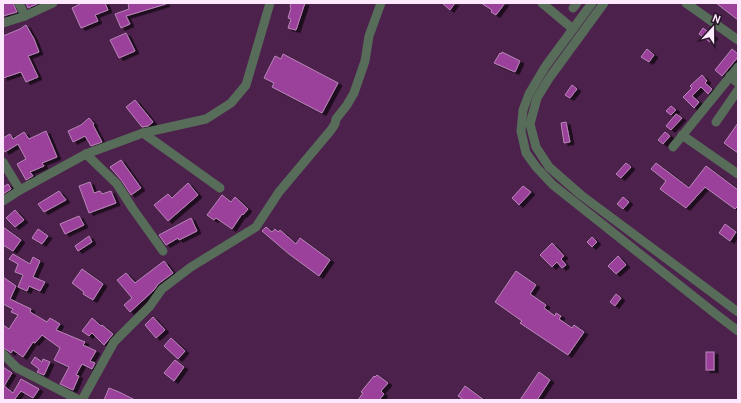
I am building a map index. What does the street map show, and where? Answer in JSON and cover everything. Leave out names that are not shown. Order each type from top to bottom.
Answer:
[{"type":"street","points":[[19,3],[25,16]]},
{"type":"street","points":[[3,23],[25,16],[51,3]]},
{"type":"street","points":[[3,201],[86,154],[143,133],[206,118],[231,103],[246,86],[270,3]]},
{"type":"street","points":[[82,400],[114,342],[150,306],[162,289],[191,267],[256,227],[279,192],[331,130],[336,119],[354,93],[365,61],[369,36],[381,3]]},
{"type":"street","points":[[542,3],[573,29]]},
{"type":"street","points":[[592,3],[545,67],[529,94],[523,110],[521,132],[526,153],[537,168],[553,185],[717,316],[738,331]]},
{"type":"street","points":[[604,3],[550,77],[537,98],[530,124],[536,148],[549,167],[582,195],[738,312]]},
{"type":"street","points":[[686,3],[738,40]]},
{"type":"street","points":[[673,147],[682,134],[738,67]]},
{"type":"street","points":[[730,76],[738,83]]},
{"type":"street","points":[[716,122],[738,90]]},
{"type":"street","points":[[143,133],[220,188]]},
{"type":"street","points":[[682,134],[738,174]]},
{"type":"street","points":[[86,154],[117,184],[163,251]]},
{"type":"street","points":[[3,162],[20,190]]},
{"type":"street","points":[[3,354],[17,368],[78,400]]},
{"type":"building","points":[[3,3],[13,3],[17,12],[3,16]]},
{"type":"building","points":[[26,3],[39,3],[28,8]]},
{"type":"building","points":[[82,3],[105,3],[108,10],[95,15],[98,21],[81,28],[72,8]]},
{"type":"building","points":[[128,3],[166,4],[126,16],[130,24],[121,28],[115,14],[129,9]]},
{"type":"building","points":[[291,3],[305,3],[296,30],[288,28],[291,19],[288,18]]},
{"type":"building","points":[[442,3],[455,3],[450,10]]},
{"type":"building","points":[[481,3],[505,3],[496,15],[491,12],[492,10]]},
{"type":"building","points":[[716,3],[738,3],[738,20]]},
{"type":"building","points":[[26,25],[39,52],[28,56],[38,77],[26,82],[21,72],[3,78],[3,36]]},
{"type":"building","points":[[703,28],[714,36],[710,42],[699,34]]},
{"type":"building","points":[[126,33],[135,51],[119,58],[110,40]]},
{"type":"building","points":[[647,49],[654,55],[649,62],[641,57]]},
{"type":"building","points":[[732,49],[738,54],[738,57],[722,76],[715,70]]},
{"type":"building","points":[[502,52],[520,61],[515,72],[494,63]]},
{"type":"building","points":[[283,54],[338,83],[322,113],[272,87],[274,83],[264,78],[275,56],[281,59]]},
{"type":"building","points":[[702,75],[707,81],[705,83],[712,89],[708,94],[701,87],[692,96],[699,102],[694,108],[683,97],[692,88],[690,86]]},
{"type":"building","points":[[572,85],[577,89],[570,98],[565,95]]},
{"type":"building","points":[[135,100],[153,122],[148,126],[142,127],[126,107]]},
{"type":"building","points":[[671,106],[676,110],[671,115],[666,111]]},
{"type":"building","points":[[676,114],[682,118],[671,130],[666,126]]},
{"type":"building","points":[[89,118],[94,124],[93,125],[102,142],[91,146],[85,136],[73,142],[68,131],[81,125]]},
{"type":"building","points":[[566,122],[570,142],[564,143],[561,123]]},
{"type":"building","points":[[738,123],[738,153],[724,143]]},
{"type":"building","points":[[46,131],[57,157],[42,163],[44,166],[30,172],[33,176],[26,180],[17,164],[26,159],[18,144],[5,152],[3,148],[3,138],[10,134],[13,139],[24,132],[29,139]]},
{"type":"building","points":[[665,132],[670,136],[663,144],[658,140]]},
{"type":"building","points":[[121,160],[141,188],[131,195],[110,167]]},
{"type":"building","points":[[626,163],[631,167],[621,178],[616,174]]},
{"type":"building","points":[[656,163],[689,188],[706,166],[738,190],[738,206],[735,209],[705,187],[686,208],[660,189],[666,181],[651,169]]},
{"type":"building","points":[[90,182],[94,193],[100,191],[102,194],[111,191],[116,203],[89,213],[79,186]]},
{"type":"building","points":[[188,183],[198,195],[168,221],[154,205],[168,194],[172,198]]},
{"type":"building","points":[[8,184],[11,189],[3,194],[3,187]]},
{"type":"building","points":[[523,186],[531,192],[519,205],[512,198]]},
{"type":"building","points":[[59,191],[66,200],[44,212],[38,204]]},
{"type":"building","points":[[222,195],[231,202],[235,197],[248,209],[243,215],[242,214],[232,229],[216,218],[214,220],[207,215]]},
{"type":"building","points":[[623,197],[629,202],[623,209],[617,204]]},
{"type":"building","points":[[15,210],[24,220],[15,227],[6,218]]},
{"type":"building","points":[[79,216],[84,225],[65,234],[60,224]]},
{"type":"building","points":[[191,218],[197,231],[179,240],[178,238],[166,245],[159,235]]},
{"type":"building","points":[[725,224],[736,232],[730,241],[719,233]]},
{"type":"building","points":[[3,227],[21,240],[13,251],[3,245]]},
{"type":"building","points":[[266,227],[272,232],[275,229],[278,232],[280,230],[296,244],[300,238],[330,260],[319,276],[289,254],[262,231]]},
{"type":"building","points":[[38,229],[48,236],[42,244],[32,238]]},
{"type":"building","points":[[89,236],[92,242],[78,251],[75,246]]},
{"type":"building","points":[[592,237],[597,242],[592,247],[587,242]]},
{"type":"building","points":[[552,243],[564,256],[561,259],[566,265],[562,268],[557,262],[552,267],[540,255]]},
{"type":"building","points":[[13,254],[30,264],[33,257],[40,261],[33,277],[45,282],[40,291],[29,286],[27,291],[18,287],[23,275],[15,272],[18,264],[9,259]]},
{"type":"building","points":[[618,256],[626,265],[616,274],[608,266]]},
{"type":"building","points":[[164,261],[173,273],[158,284],[154,290],[130,312],[124,305],[132,298],[117,280],[126,273],[135,283]]},
{"type":"building","points":[[82,269],[103,284],[93,300],[83,294],[84,292],[72,283]]},
{"type":"building","points":[[516,271],[536,285],[530,294],[546,305],[544,308],[555,316],[556,313],[561,316],[559,319],[572,328],[574,325],[584,332],[568,355],[520,323],[522,321],[495,302]]},
{"type":"building","points":[[3,277],[16,286],[10,299],[31,309],[30,312],[47,322],[50,318],[60,324],[56,330],[85,342],[83,345],[96,351],[90,361],[95,363],[92,369],[82,364],[76,375],[79,376],[73,390],[60,384],[69,367],[54,360],[60,348],[42,335],[35,343],[33,342],[23,357],[13,350],[11,353],[3,348],[3,325],[9,329],[18,315],[11,312],[13,309],[3,304]]},
{"type":"building","points":[[616,294],[621,298],[615,306],[610,302]]},
{"type":"building","points":[[153,317],[165,330],[156,338],[145,325]]},
{"type":"building","points":[[92,318],[113,334],[104,345],[92,333],[89,336],[82,331]]},
{"type":"building","points":[[171,338],[185,351],[178,359],[164,346]]},
{"type":"building","points":[[706,352],[714,352],[714,370],[706,370]]},
{"type":"building","points":[[35,357],[42,362],[43,359],[50,362],[44,375],[37,372],[39,369],[31,363]]},
{"type":"building","points":[[175,360],[184,367],[174,381],[164,373]]},
{"type":"building","points":[[3,367],[12,373],[4,386],[13,393],[21,379],[39,389],[33,398],[21,391],[14,400],[3,400]]},
{"type":"building","points":[[539,372],[550,380],[537,400],[520,400]]},
{"type":"building","points":[[377,375],[388,383],[381,391],[384,394],[379,400],[358,400],[363,393],[361,392],[374,376],[375,377]]},
{"type":"building","points":[[465,386],[484,400],[464,400],[458,396]]},
{"type":"building","points":[[109,388],[119,392],[135,400],[104,400]]}]
